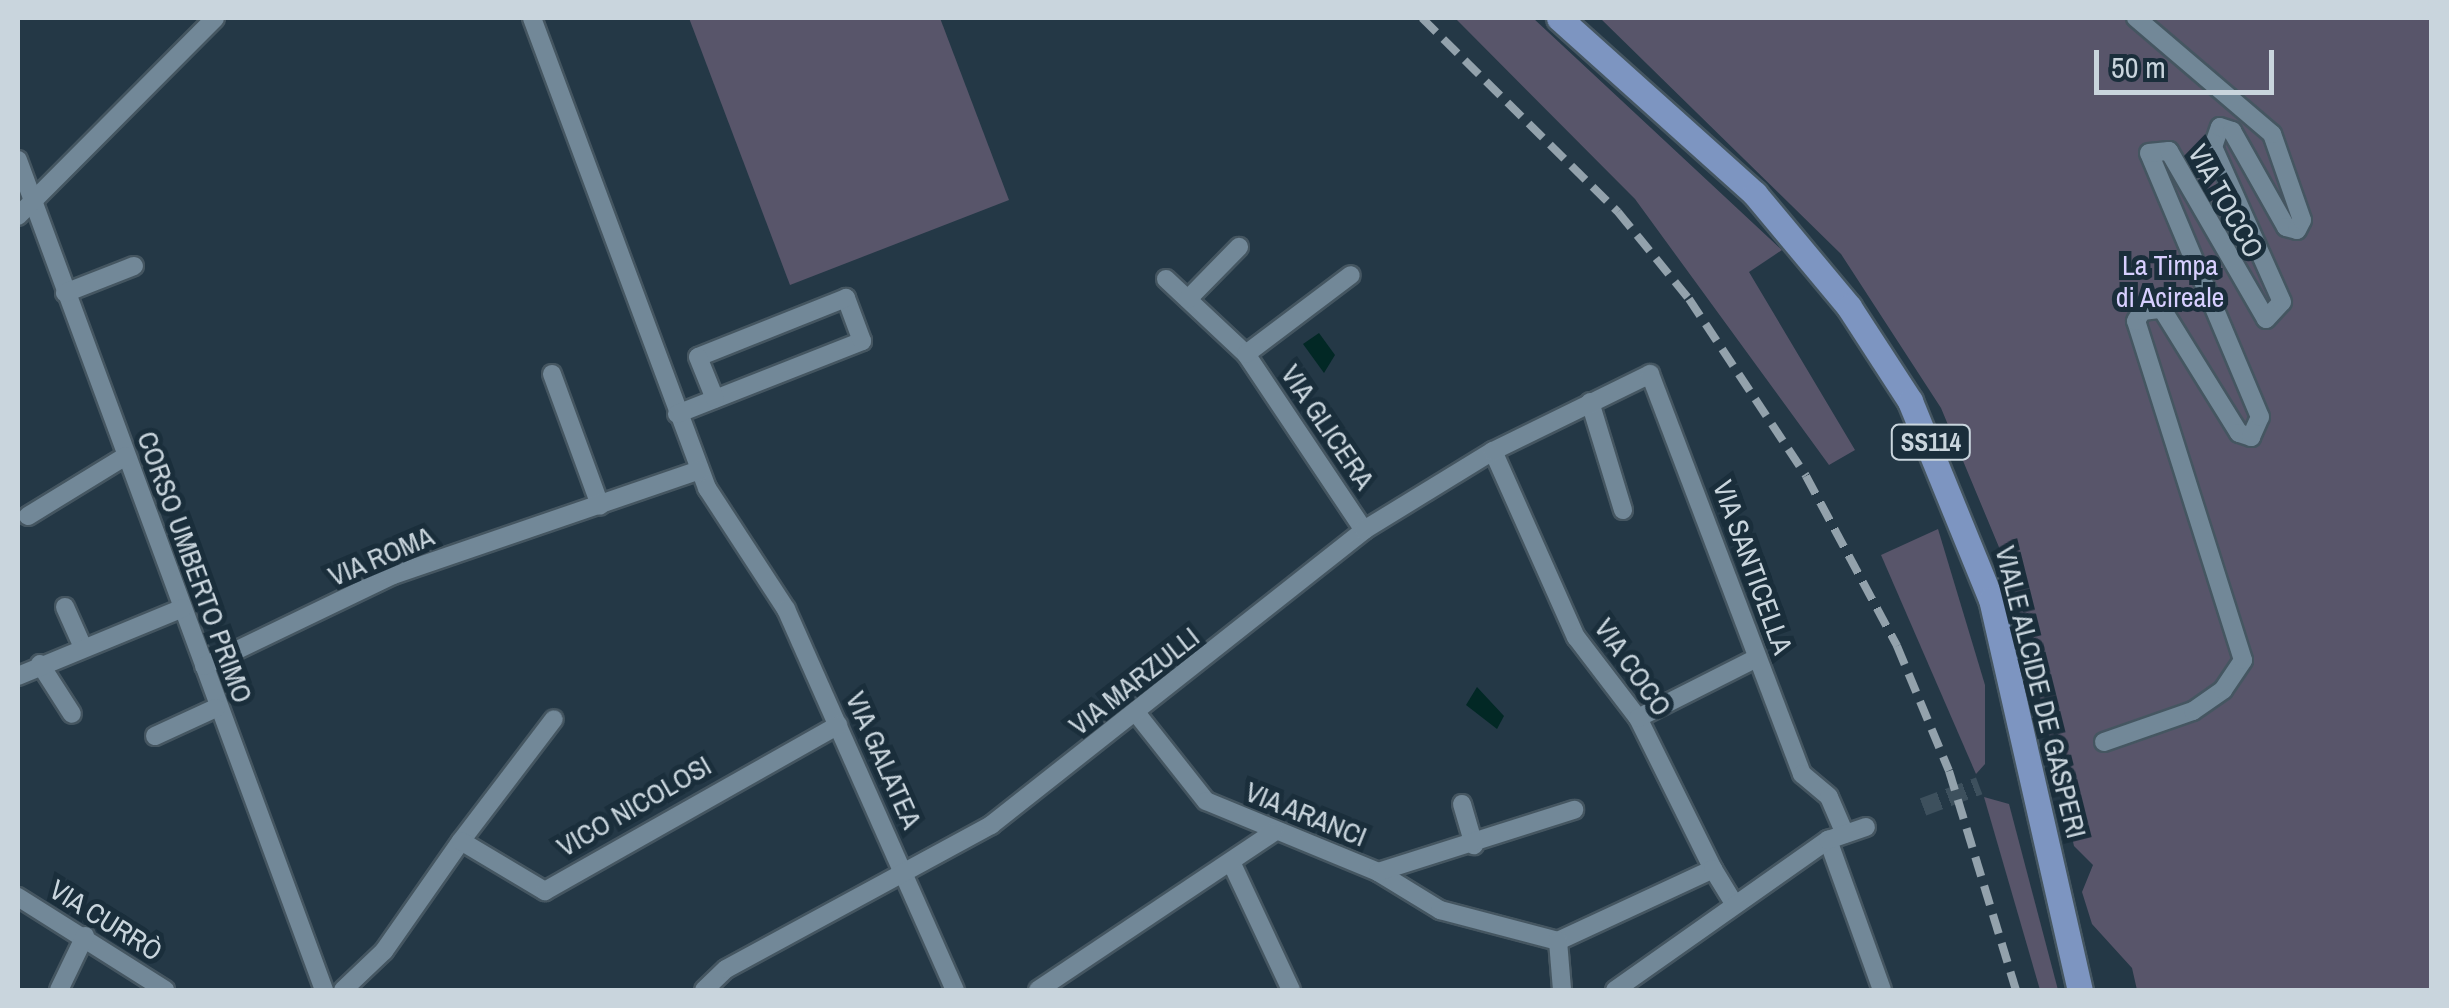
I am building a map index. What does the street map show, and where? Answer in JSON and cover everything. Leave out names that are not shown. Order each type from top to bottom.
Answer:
[{"type":"main road","name":"VIALE ALCIDE DE GASPERI","points":[[1559,18],[1755,194],[1849,307],[1910,400],[1991,599],[2080,990]]},
{"type":"street","points":[[18,216],[215,18]]},
{"type":"street","name":"VIA GALATEA","points":[[532,18],[648,340],[700,470],[786,609],[955,990]]},
{"type":"street","name":"VIA TOCCO","points":[[2104,742],[2193,710],[2223,690],[2243,660],[2136,321],[2142,311],[2162,309],[2239,433],[2251,438],[2260,417],[2149,153],[2169,151],[2266,319],[2282,302],[2214,147],[2220,127],[2232,131],[2286,227],[2297,230],[2302,220],[2272,134],[2136,18]]},
{"type":"street","name":"CORSO UMBERTO PRIMO","points":[[18,160],[216,708],[324,990]]},
{"type":"street","points":[[1188,299],[1238,247]]},
{"type":"street","points":[[64,292],[134,266]]},
{"type":"street","name":"VIA GLICERA","points":[[1246,354],[1350,274]]},
{"type":"street","name":"VIA GLICERA","points":[[1166,279],[1246,354],[1364,530]]},
{"type":"street","points":[[677,414],[715,400],[862,341],[846,298],[698,356],[715,400]]},
{"type":"street","points":[[552,374],[592,507]]},
{"type":"street","name":"VIA MARZULLI","points":[[704,990],[726,969],[991,825],[1138,714],[1364,530],[1494,451],[1650,374]]},
{"type":"street","name":"VIA SANTICELLA","points":[[1650,374],[1757,658],[1808,777],[1829,797],[1836,844],[1882,990]]},
{"type":"street","points":[[1590,402],[1623,510]]},
{"type":"street","name":"VIA COCO","points":[[1494,451],[1576,637],[1638,718],[1735,904]]},
{"type":"street","points":[[28,516],[126,456]]},
{"type":"street","name":"VIA ROMA","points":[[204,666],[393,575],[700,470]]},
{"type":"street","points":[[65,607],[81,643]]},
{"type":"street","points":[[18,676],[81,643],[183,608]]},
{"type":"street","points":[[1638,718],[1757,658]]},
{"type":"street","points":[[40,664],[72,714]]},
{"type":"street","points":[[155,736],[216,708]]},
{"type":"street","name":"VIA ARANCI","points":[[1138,714],[1206,801],[1378,872],[1440,910],[1558,941]]},
{"type":"street","points":[[344,990],[384,950],[554,719]]},
{"type":"street","name":"VICO NICOLOSI","points":[[461,841],[545,890],[838,725]]},
{"type":"street","points":[[1462,804],[1474,845]]},
{"type":"street","name":"VIA ARANCI","points":[[1378,872],[1474,845],[1574,810]]},
{"type":"street","points":[[1616,990],[1735,904],[1866,827]]},
{"type":"street","points":[[1038,990],[1232,864],[1274,832]]},
{"type":"street","points":[[1562,990],[1558,941],[1665,890],[1711,863]]},
{"type":"street","points":[[1232,864],[1291,990]]},
{"type":"street","name":"VIA CURRÒ","points":[[18,898],[86,936],[166,990]]},
{"type":"street","points":[[59,990],[86,936]]},
{"type":"green space","points":[[689,18],[940,18],[1009,200],[790,285]]},
{"type":"green space","points":[[1455,18],[1533,18],[1782,250],[1749,272],[1855,450],[1829,465],[1635,199]]},
{"type":"green space","name":"La Timpa di Acireale","points":[[1600,18],[2431,18],[2431,990],[2137,990],[2132,968],[2092,924],[2082,892],[2093,865],[2074,846],[2011,576],[1941,408],[1841,254]]},
{"type":"green space","points":[[1938,529],[1985,685],[1985,764],[1976,774],[1881,555]]},
{"type":"green space","points":[[1984,797],[2009,804],[2058,990],[2040,990]]},
{"type":"shaded area","points":[[1319,333],[1335,355],[1324,373],[1303,344]]},
{"type":"shaded area","points":[[1477,687],[1504,716],[1497,729],[1466,705]]},
{"type":"tunnel","points":[[1923,807],[1979,786]]},
{"type":"railway","points":[[1422,18],[1618,212],[1689,299],[1806,476],[1897,646],[1949,771],[2016,990]]}]
